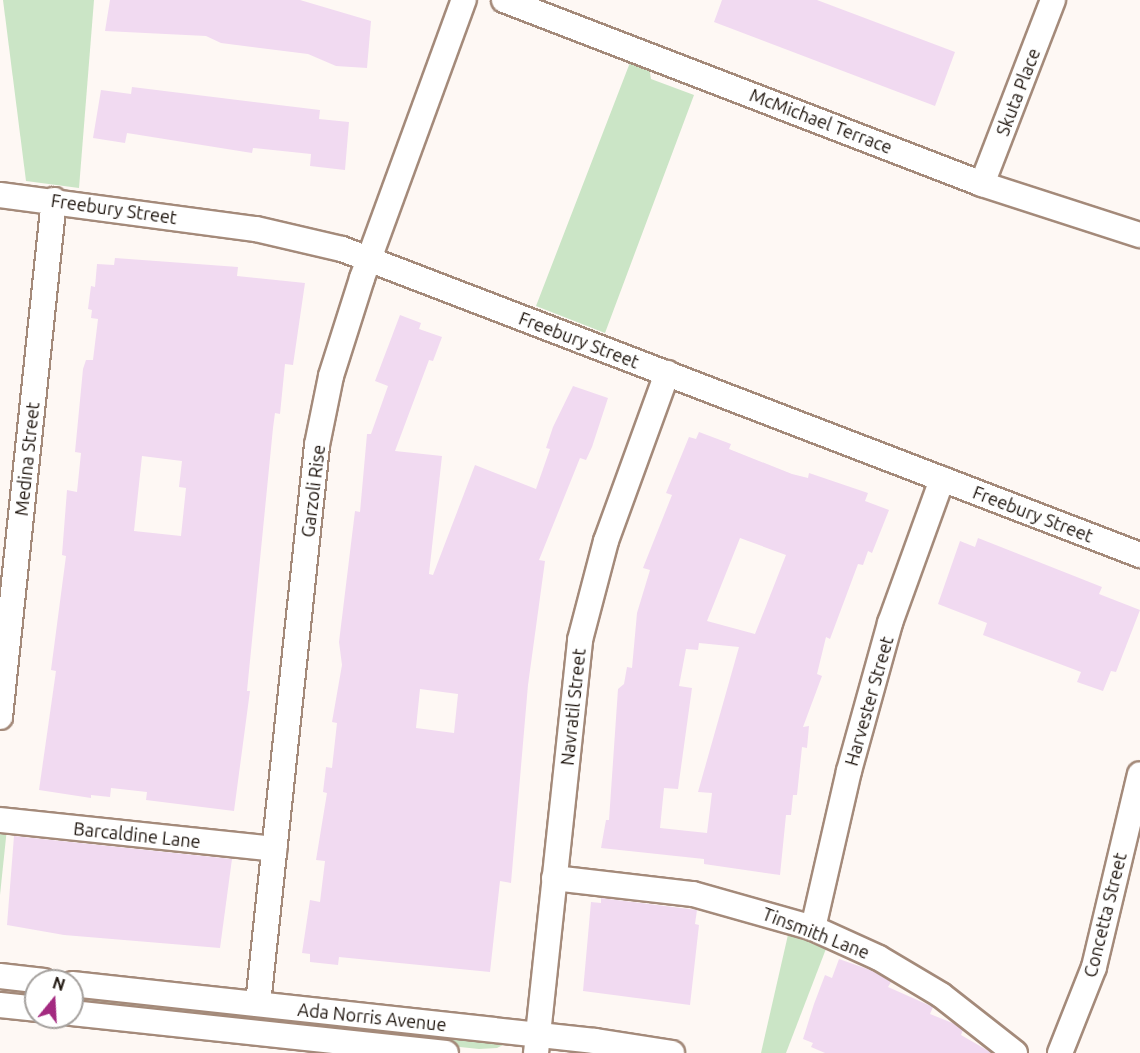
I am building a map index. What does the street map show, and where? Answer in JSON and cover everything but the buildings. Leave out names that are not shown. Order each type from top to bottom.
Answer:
[{"type":"street","name":"Garzoli Rise","points":[[258,1004],[317,445],[332,376],[369,259],[464,0]]},
{"type":"street","name":"McMichael Terrace","points":[[504,0],[982,184],[1140,235]]},
{"type":"street","name":"Skuta Place","points":[[982,184],[1053,0]]},
{"type":"street","name":"Freebury Street","points":[[0,195],[54,200],[256,229],[369,259],[1140,555]]},
{"type":"street","name":"Medina Street","points":[[0,717],[54,200]]},
{"type":"street","name":"Navratil Street","points":[[537,1044],[554,878],[587,607],[606,541],[667,373]]},
{"type":"street","name":"Harvester Street","points":[[813,928],[849,771],[890,623],[942,479]]},
{"type":"street","name":"Concetta Street","points":[[1060,1053],[1094,967],[1140,774]]},
{"type":"street","name":"Barcaldine Lane","points":[[0,820],[274,849]]},
{"type":"street","name":"Tinsmith Lane","points":[[554,878],[693,894],[813,928],[879,958],[941,995],[1015,1053]]},
{"type":"street","points":[[0,976],[24,979]]},
{"type":"street","name":"Ada Norris Avenue","points":[[84,985],[258,1004],[537,1044],[672,1053]]},
{"type":"street","points":[[0,1005],[24,1008]]},
{"type":"street","name":"Ada Norris Avenue","points":[[84,1015],[254,1043],[446,1053]]},
{"type":"green space","points":[[3,0],[94,0],[79,188],[26,181]]},
{"type":"green space","points":[[631,60],[649,67],[651,79],[694,95],[605,333],[536,306]]},
{"type":"green space","points":[[0,827],[7,828],[0,895]]},
{"type":"green space","points":[[790,926],[829,941],[786,1053],[761,1053]]},
{"type":"green space","points":[[84,993],[507,1043],[497,1048],[479,1049],[84,1007]]}]
